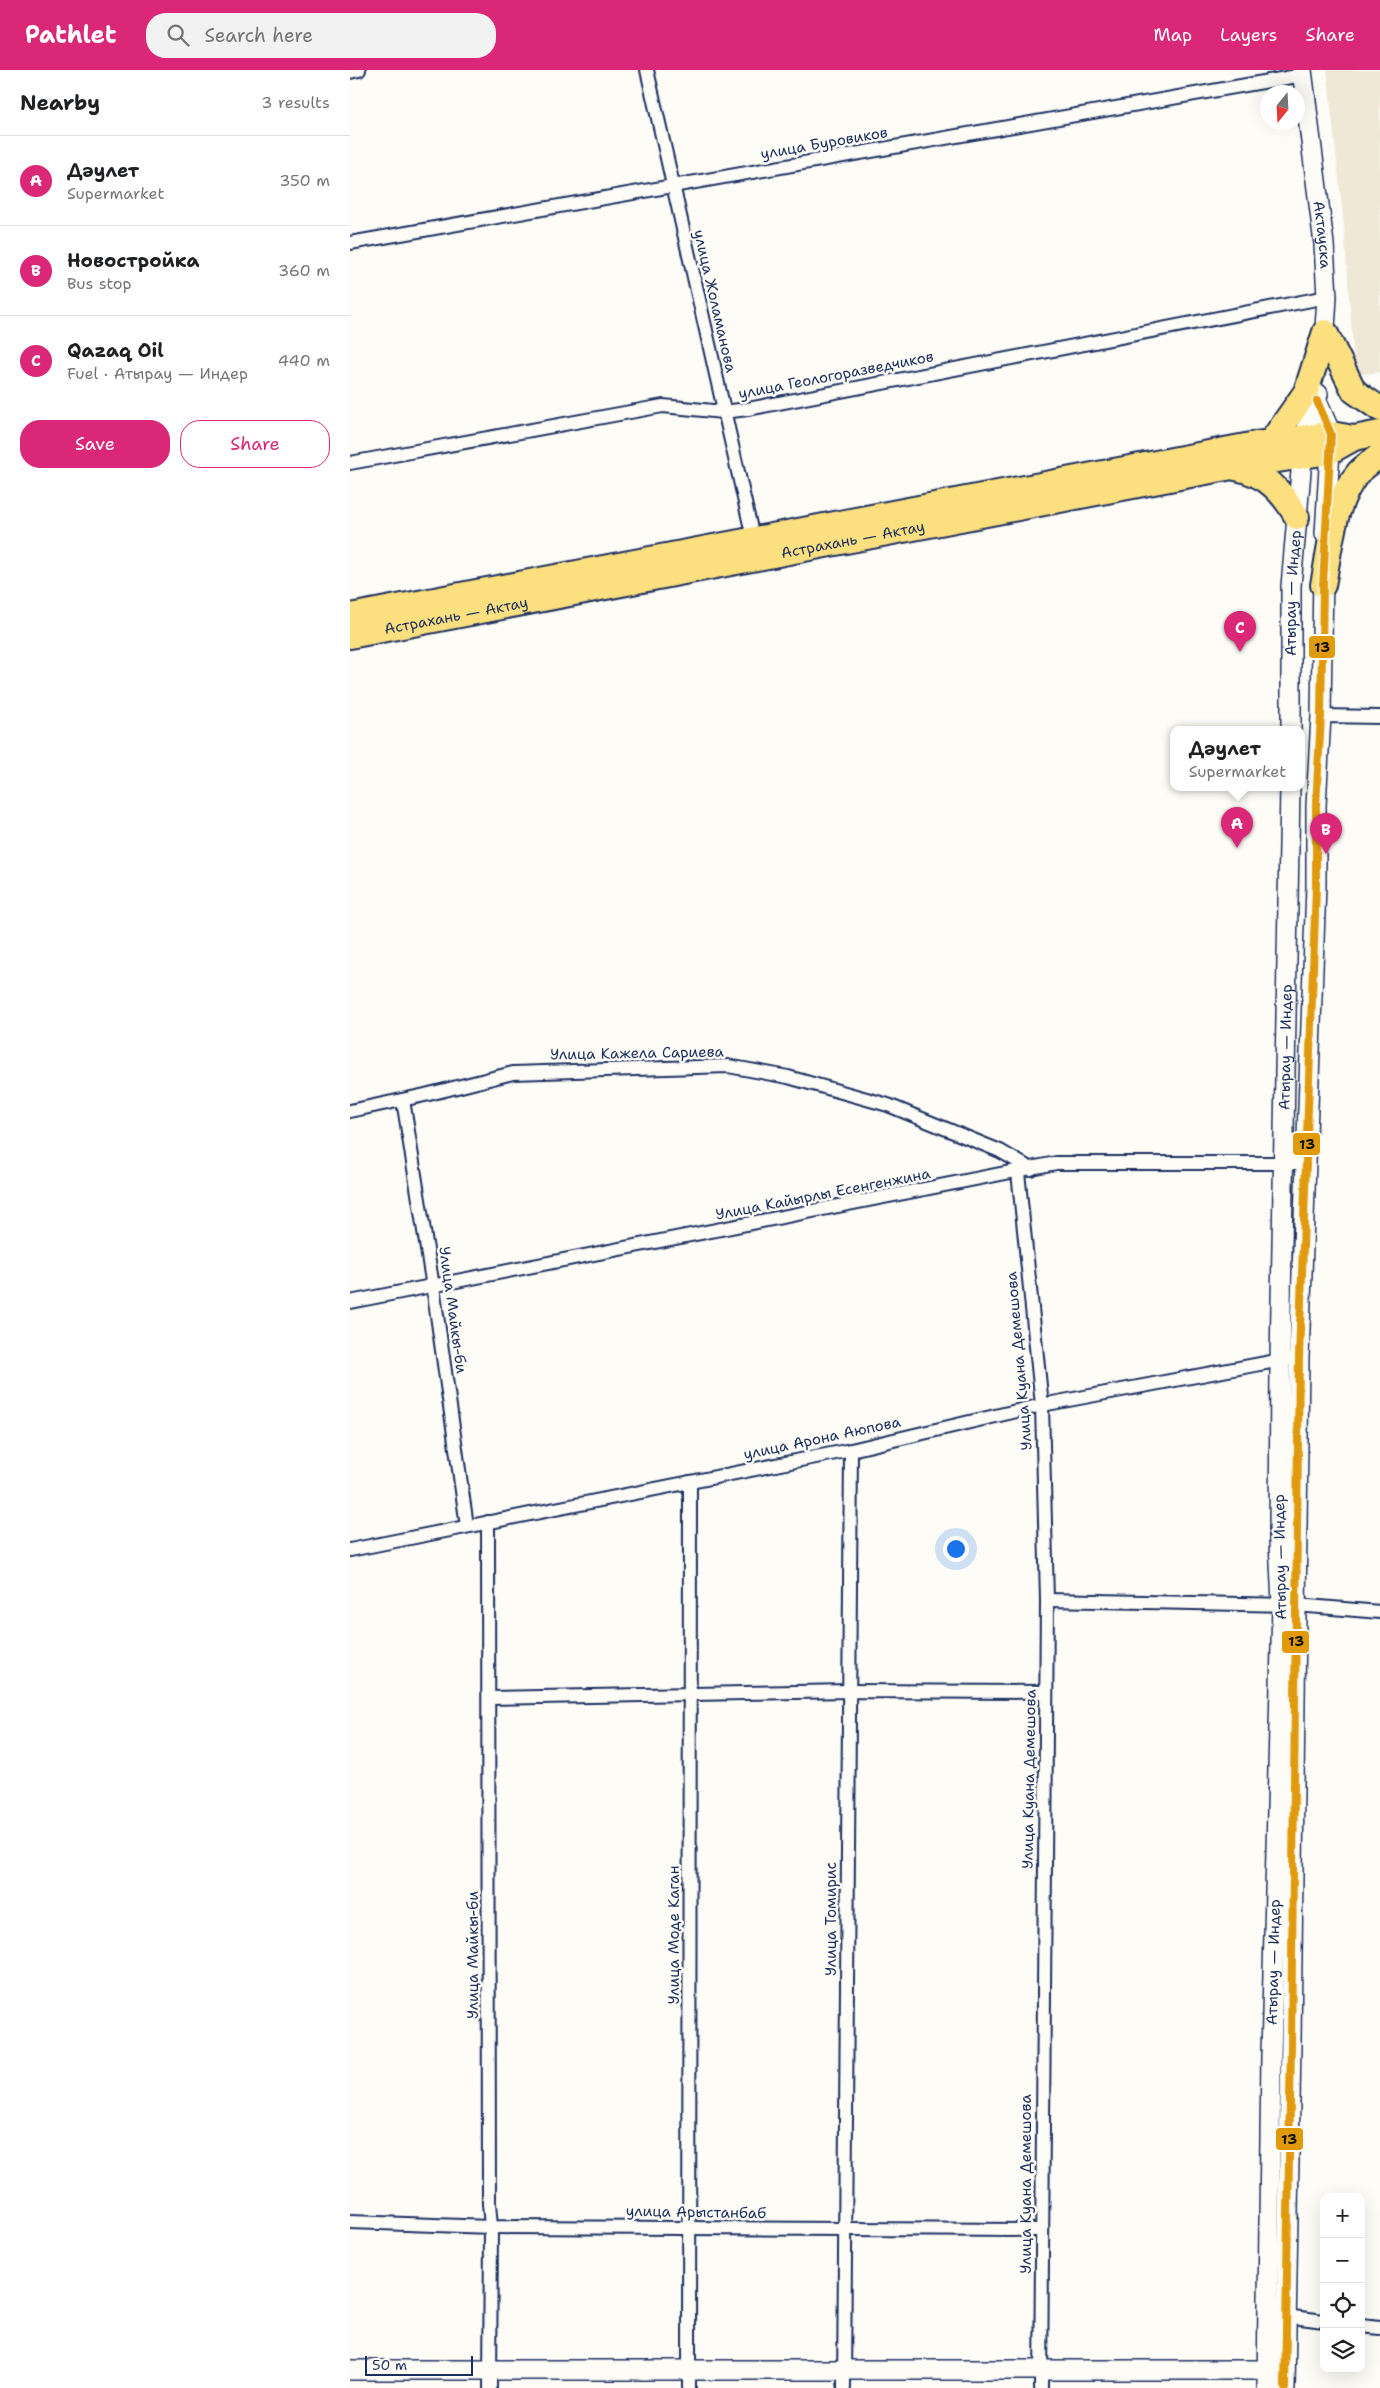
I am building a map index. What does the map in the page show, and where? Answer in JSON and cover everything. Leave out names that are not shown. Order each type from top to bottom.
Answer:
[{"type":"highway","points":[[1325,332],[1354,391],[1380,409]]},
{"type":"highway","points":[[1271,442],[1306,392],[1325,332]]},
{"type":"highway","name":"Астрахань — Актау","points":[[350,616],[422,612],[1232,467],[1303,446],[1330,443],[1380,433]]},
{"type":"highway","name":"Астрахань — Актау","points":[[350,636],[422,612],[753,538],[1271,442],[1303,446]]},
{"type":"highway","points":[[1323,585],[1334,529],[1348,486],[1359,472],[1380,455]]},
{"type":"highway","points":[[1232,467],[1253,471],[1269,480],[1287,500],[1297,517]]},
{"type":"main road","name":"Актауска","points":[[1302,72],[1324,244],[1327,297],[1317,401],[1303,446]]},
{"type":"main road","name":"Актауска","points":[[1317,401],[1330,443]]},
{"type":"main road","name":"Атырау — Индер","points":[[1276,2379],[1271,2049],[1300,1357],[1316,886],[1316,806],[1321,716],[1323,585],[1330,443]]},
{"type":"main road","name":"Атырау — Индер","points":[[1291,726],[1291,586],[1303,446]]},
{"type":"main road","name":"Атырау — Индер","points":[[1276,2379],[1285,2316],[1292,2044],[1289,1605],[1279,1543],[1280,1361],[1290,791]]},
{"type":"main road","points":[[350,2370],[490,2379],[1276,2379]]},
{"type":"street","points":[[350,72],[359,70]]},
{"type":"street","name":"улица Жоламанова","points":[[647,70],[753,538]]},
{"type":"street","name":"улица Буровиков","points":[[350,243],[672,187],[1302,72]]},
{"type":"street","name":"улица Геологоразведчиков","points":[[350,463],[663,406],[723,412],[1327,297]]},
{"type":"street","points":[[1321,716],[1380,717]]},
{"type":"street","name":"Улица Кажела Сариева","points":[[350,1111],[513,1073],[728,1066],[788,1077],[888,1105],[1000,1151],[1024,1170]]},
{"type":"street","name":"Улица Майкы-би","points":[[403,1100],[433,1287],[467,1526]]},
{"type":"street","name":"Улица Кайырлы Есенгенжина","points":[[350,1302],[1056,1163],[1307,1164]]},
{"type":"street","name":"Улица Куана Демешова","points":[[1024,1170],[1042,1405],[1047,1600],[1041,2379]]},
{"type":"street","name":"улица Арона Аюпова","points":[[350,1550],[851,1450],[1042,1405],[1300,1357]]},
{"type":"street","name":"Улица Томирис","points":[[843,2379],[851,1450]]},
{"type":"street","name":"Улица Моде Каган","points":[[689,2379],[690,1482]]},
{"type":"street","name":"Улица Майкы-би","points":[[488,1522],[490,2379]]},
{"type":"street","points":[[1047,1600],[1289,1605],[1380,1612]]},
{"type":"street","points":[[489,1698],[850,1691],[1046,1692]]},
{"type":"street","name":"улица Арыстанбаб","points":[[350,2222],[491,2228],[689,2227],[845,2231],[1041,2230]]},
{"type":"street","points":[[1285,2316],[1320,2320]]},
{"type":"street","points":[[1365,2326],[1380,2328]]},
{"type":"shaded area","points":[[1327,70],[1380,70],[1380,372],[1355,375],[1344,227]]},
{"type":"transit line","name":"13","points":[[1285,2388],[1299,1357],[1316,886],[1316,806],[1321,716],[1323,585],[1331,434],[1317,401]]},
{"type":"place","name":"Qazaq Oil","points":[[1240,652]]},
{"type":"place","name":"Дәулет","points":[[1237,848]]},
{"type":"place","name":"Новостройка","points":[[1326,854]]}]
